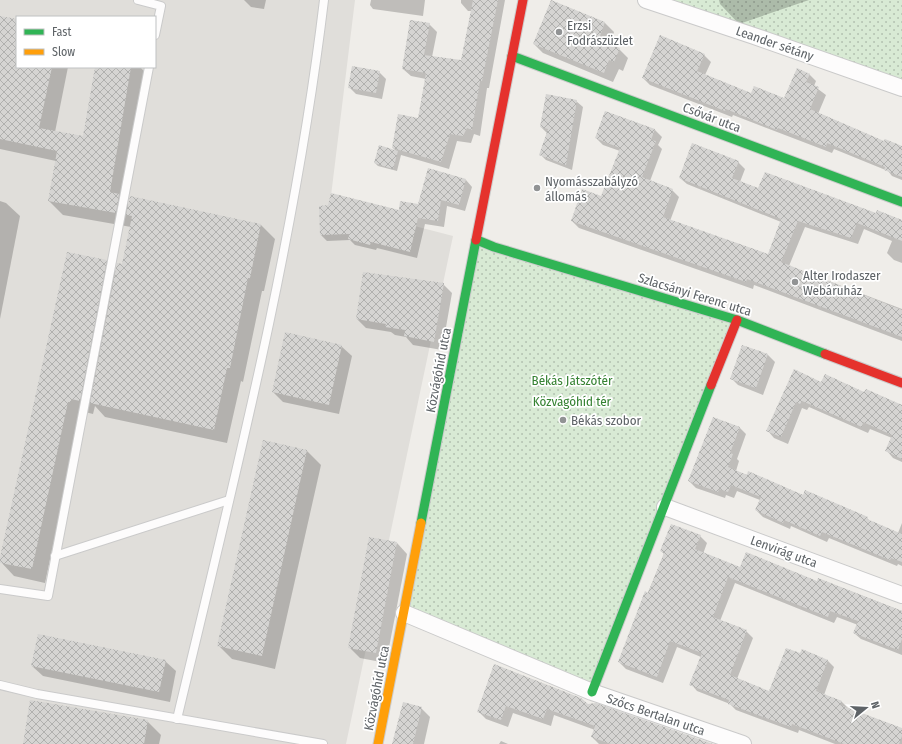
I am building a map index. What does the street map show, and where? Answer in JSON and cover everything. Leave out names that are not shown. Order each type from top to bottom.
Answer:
[{"type":"street","name":"Közvágóhíd utca","points":[[378,744],[524,0]]},
{"type":"street","name":"Leander sétány","points":[[646,0],[902,88]]},
{"type":"street","name":"Csővár utca","points":[[512,56],[902,202]]},
{"type":"street","name":"Szlacsányi Ferenc utca","points":[[477,240],[509,252],[737,320],[902,383]]},
{"type":"street","points":[[404,613],[592,692],[737,320]]},
{"type":"street","name":"Lenvirág utca","points":[[665,507],[902,595]]},
{"type":"street","name":"Szőcs Bertalan utca","points":[[592,692],[743,744]]},
{"type":"lane","points":[[138,0],[161,6],[156,30]]},
{"type":"lane","points":[[177,718],[251,408],[286,238],[314,81],[324,0]]},
{"type":"lane","points":[[0,589],[48,596],[149,68]]},
{"type":"lane","points":[[56,556],[229,500]]},
{"type":"lane","points":[[0,685],[37,694],[322,744]]},
{"type":"shaded area","points":[[0,0],[355,0],[330,204],[453,236],[346,744],[0,744]]},
{"type":"green space","points":[[661,0],[902,0],[902,84]]},
{"type":"green space","name":"Közvágóhíd tér","points":[[477,240],[737,320],[592,692],[404,611]]},
{"type":"building","points":[[473,0],[498,0],[482,81],[480,81],[472,130],[467,128],[463,136],[450,134],[441,162],[392,148],[398,114],[418,118],[426,73],[402,69],[410,20],[430,23],[424,55],[461,60]]},
{"type":"building","points":[[551,0],[605,22],[599,39],[620,48],[614,62],[609,60],[604,73],[533,44]]},
{"type":"building","points":[[0,16],[16,19],[16,68],[52,68],[39,128],[83,136],[95,68],[131,68],[110,192],[119,194],[116,213],[48,201],[57,151],[0,139]]},
{"type":"building","points":[[660,35],[705,54],[697,71],[751,93],[754,86],[784,98],[797,68],[810,74],[806,82],[819,87],[810,109],[884,141],[885,139],[902,146],[902,177],[884,170],[885,167],[827,143],[826,147],[778,128],[777,130],[726,109],[725,111],[642,78]]},
{"type":"building","points":[[352,66],[380,71],[376,93],[348,88]]},
{"type":"building","points":[[546,94],[577,100],[566,165],[539,155],[548,129],[540,127]]},
{"type":"building","points":[[605,111],[655,129],[651,140],[656,141],[642,177],[673,189],[663,217],[768,254],[781,219],[679,178],[692,143],[739,161],[732,178],[758,188],[765,172],[876,213],[877,210],[902,220],[902,241],[857,223],[851,238],[798,221],[781,262],[902,310],[902,337],[747,279],[746,282],[571,221],[582,189],[601,196],[620,148],[595,138]]},
{"type":"building","points":[[379,145],[398,151],[393,169],[374,163]]},
{"type":"building","points":[[428,168],[466,179],[459,205],[441,200],[438,221],[418,218],[410,252],[371,242],[370,245],[348,239],[349,234],[320,235],[319,206],[328,205],[331,193],[399,210],[400,201],[418,204]]},
{"type":"building","points":[[130,196],[261,224],[250,278],[248,278],[230,368],[227,368],[214,430],[90,403],[117,263],[122,264],[132,216],[126,215]]},
{"type":"building","points":[[67,252],[107,260],[80,401],[71,399],[71,402],[68,402],[32,569],[0,563],[0,557]]},
{"type":"building","points":[[363,272],[444,283],[434,342],[404,336],[405,330],[385,327],[386,324],[356,319]]},
{"type":"building","points":[[285,332],[342,345],[329,405],[272,392]]},
{"type":"building","points":[[742,345],[768,354],[756,388],[730,379]]},
{"type":"building","points":[[794,369],[821,382],[825,374],[864,392],[866,389],[902,405],[902,459],[885,451],[892,435],[863,422],[862,427],[802,401],[800,404],[796,402],[781,437],[766,431]]},
{"type":"building","points":[[713,417],[740,427],[730,453],[733,454],[728,467],[747,475],[748,471],[803,495],[805,490],[868,517],[867,519],[902,534],[902,562],[891,558],[890,560],[822,532],[820,536],[784,520],[783,523],[755,510],[761,497],[731,485],[728,492],[719,489],[718,492],[688,481]]},
{"type":"building","points":[[263,440],[307,450],[262,656],[217,646]]},
{"type":"building","points":[[671,524],[701,535],[695,549],[740,567],[746,552],[817,581],[818,578],[902,611],[902,639],[898,650],[853,633],[858,621],[830,611],[828,617],[728,577],[713,617],[747,630],[730,675],[769,691],[786,648],[800,653],[802,649],[828,660],[816,691],[842,701],[840,705],[902,728],[902,736],[899,744],[844,744],[792,724],[791,727],[728,704],[729,700],[689,685],[702,653],[670,641],[657,677],[618,662],[645,591],[648,593],[664,553],[660,551]]},
{"type":"building","points":[[369,537],[397,542],[376,653],[348,648]]},
{"type":"building","points":[[38,634],[166,660],[159,692],[31,666]]},
{"type":"building","points":[[494,664],[581,698],[588,704],[596,703],[713,744],[611,744],[591,737],[595,726],[547,709],[543,719],[506,706],[501,720],[477,712]]},
{"type":"building","points":[[30,700],[148,720],[144,744],[23,744]]},
{"type":"building","points":[[403,702],[422,707],[413,744],[392,744]]},
{"type":"traffic: fast","points":[[512,56],[902,202]]},
{"type":"traffic: fast","points":[[421,523],[476,240]]},
{"type":"traffic: fast","points":[[477,240],[494,247],[737,320],[825,354]]},
{"type":"traffic: fast","points":[[592,692],[711,385]]},
{"type":"traffic: slow","points":[[378,744],[421,523]]},
{"type":"traffic: jam","points":[[476,240],[523,0]]},
{"type":"traffic: jam","points":[[711,385],[737,320]]},
{"type":"traffic: jam","points":[[825,354],[902,383]]},
{"type":"place","name":"Erzsi Fodrászüzlet","points":[[559,32]]},
{"type":"place","name":"Nyomásszabályzó állomás","points":[[537,188]]},
{"type":"place","name":"Alter Irodaszer Webáruház","points":[[795,282]]},
{"type":"place","name":"Békás szobor","points":[[563,420]]},
{"type":"park label","name":"Békás Játszótér","points":[[572,380]]}]
